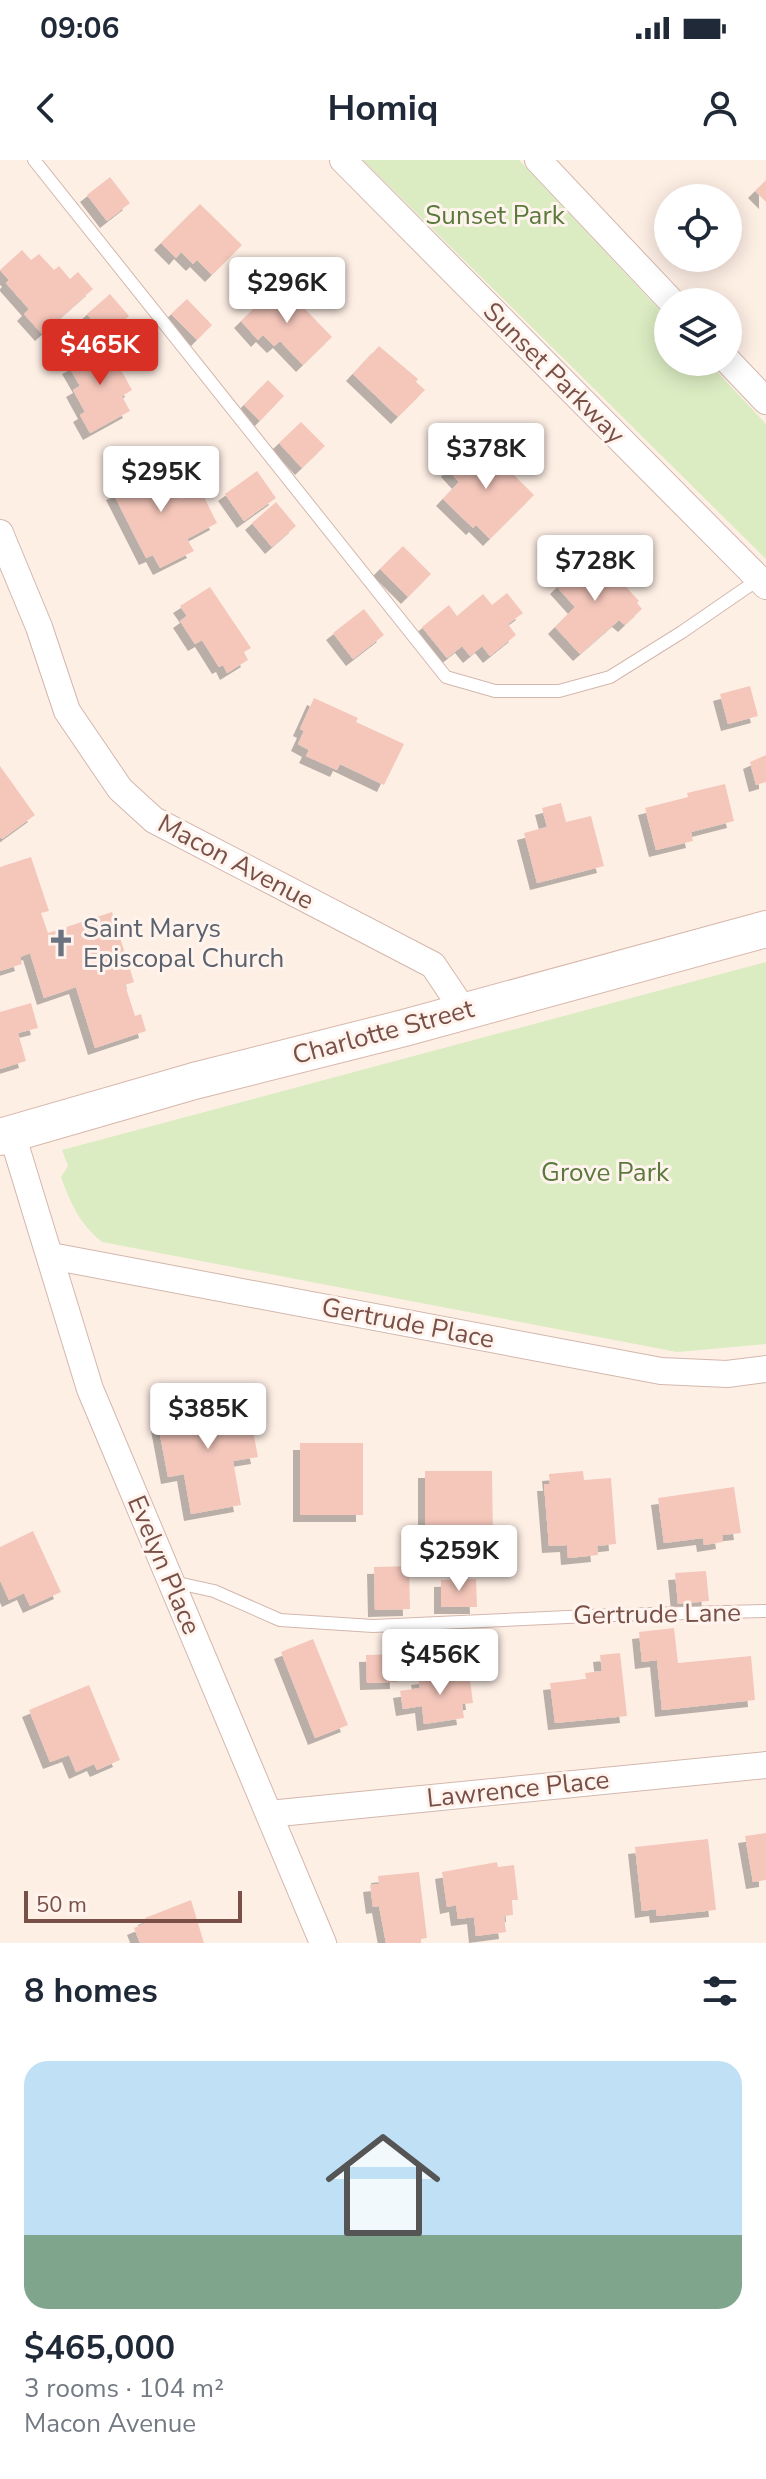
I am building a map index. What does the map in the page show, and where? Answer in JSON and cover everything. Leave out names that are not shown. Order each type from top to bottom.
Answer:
[{"type":"street","name":"Sunset Parkway","points":[[343,160],[762,582]]},
{"type":"street","points":[[538,160],[659,288]]},
{"type":"street","points":[[742,376],[766,401]]},
{"type":"street","name":"Macon Avenue","points":[[0,533],[39,627],[67,711],[120,789],[154,820],[433,965],[464,1011]]},
{"type":"street","name":"Charlotte Street","points":[[6,1136],[194,1081],[766,929]]},
{"type":"street","name":"Evelyn Place","points":[[6,1136],[51,1256],[90,1389],[323,1943]]},
{"type":"street","name":"Gertrude Place","points":[[51,1256],[661,1371],[727,1374],[766,1369]]},
{"type":"street","name":"Lawrence Place","points":[[269,1814],[766,1765]]},
{"type":"lane","points":[[34,160],[446,677],[495,691],[559,691],[610,677],[762,582]]},
{"type":"lane","name":"Gertrude Lane","points":[[171,1581],[214,1591],[280,1620],[329,1624],[373,1626],[766,1611]]},
{"type":"green space","name":"Sunset Park","points":[[363,160],[519,160],[654,304],[654,376],[721,376],[766,424],[766,559]]},
{"type":"green space","name":"Grove Park","points":[[766,962],[766,1344],[677,1352],[102,1242],[87,1228],[61,1177],[68,1166],[62,1150]]},
{"type":"building","points":[[110,177],[130,203],[107,221],[87,195]]},
{"type":"building","points":[[766,180],[766,202],[755,191]]},
{"type":"building","points":[[200,204],[242,245],[212,275],[197,260],[193,264],[181,252],[176,258],[161,243]]},
{"type":"building","points":[[22,250],[31,260],[39,254],[54,270],[59,266],[70,279],[78,272],[93,289],[42,334],[24,314],[29,309],[6,283],[9,280],[0,270]]},
{"type":"building","points":[[280,283],[332,337],[303,365],[280,341],[274,346],[263,335],[258,340],[241,321]]},
{"type":"building","points":[[110,294],[129,316],[106,337],[87,314]]},
{"type":"building","points":[[187,299],[212,325],[197,340],[171,314]]},
{"type":"building","points":[[105,341],[132,390],[122,396],[130,411],[90,433],[80,415],[85,412],[73,390],[80,386],[69,367],[77,363],[75,358]]},
{"type":"building","points":[[379,346],[418,379],[416,382],[425,390],[398,417],[353,374]]},
{"type":"building","points":[[268,380],[284,396],[260,421],[244,405]]},
{"type":"building","points":[[301,422],[325,446],[302,468],[279,443]]},
{"type":"building","points":[[475,442],[487,453],[490,451],[534,495],[490,539],[476,525],[473,528],[443,499],[459,482],[448,470]]},
{"type":"building","points":[[148,461],[154,473],[160,470],[169,488],[175,485],[181,499],[200,489],[217,523],[187,539],[194,551],[160,568],[153,555],[146,558],[113,493],[120,490],[114,478]]},
{"type":"building","points":[[257,471],[276,498],[244,521],[225,494]]},
{"type":"building","points":[[276,502],[296,526],[272,547],[252,523]]},
{"type":"building","points":[[403,546],[431,574],[408,597],[380,569]]},
{"type":"building","points":[[594,552],[639,601],[637,603],[642,609],[625,625],[619,620],[580,654],[555,627],[575,607],[557,587]]},
{"type":"building","points":[[210,587],[251,648],[244,652],[248,660],[227,673],[223,665],[219,667],[202,640],[195,644],[180,621],[187,616],[180,606]]},
{"type":"building","points":[[507,593],[523,613],[508,624],[516,635],[490,656],[482,646],[470,656],[462,646],[447,658],[422,627],[449,605],[457,616],[483,594],[492,605]]},
{"type":"building","points":[[364,609],[384,635],[353,659],[333,633]]},
{"type":"building","points":[[750,686],[758,716],[728,724],[720,694]]},
{"type":"building","points":[[314,698],[404,744],[384,785],[340,764],[337,770],[306,756],[309,750],[298,744],[304,731],[300,729]]},
{"type":"building","points":[[766,755],[766,782],[756,785],[750,762]]},
{"type":"building","points":[[0,766],[35,815],[2,839],[0,837]]},
{"type":"building","points":[[725,784],[734,821],[691,832],[693,841],[656,850],[645,808]]},
{"type":"building","points":[[561,803],[566,822],[591,816],[604,866],[537,883],[524,833],[547,827],[542,808]]},
{"type":"building","name":"Saint Marys Episcopal Church","points":[[31,857],[49,911],[41,913],[48,933],[112,912],[134,982],[125,985],[135,1016],[141,1014],[146,1031],[95,1048],[76,987],[44,998],[30,953],[20,957],[22,964],[0,971],[0,867]]},
{"type":"building","points":[[31,1003],[38,1028],[18,1033],[26,1061],[0,1069],[0,1012]]},
{"type":"building","points":[[221,1396],[225,1414],[249,1410],[258,1457],[233,1461],[241,1505],[191,1514],[184,1474],[168,1477],[158,1424],[175,1421],[172,1405]]},
{"type":"building","points":[[300,1443],[363,1443],[363,1515],[300,1515]]},
{"type":"building","points":[[425,1471],[492,1471],[493,1538],[478,1538],[478,1549],[425,1549]]},
{"type":"building","points":[[583,1471],[584,1480],[611,1478],[616,1544],[597,1546],[598,1555],[568,1558],[567,1545],[549,1546],[544,1484],[550,1484],[549,1474]]},
{"type":"building","points":[[734,1487],[741,1533],[722,1535],[723,1542],[704,1545],[703,1538],[664,1543],[658,1498]]},
{"type":"building","points":[[33,1531],[61,1592],[30,1606],[24,1593],[9,1600],[0,1580],[0,1547]]},
{"type":"building","points":[[409,1566],[410,1609],[375,1610],[374,1567]]},
{"type":"building","points":[[706,1571],[709,1601],[678,1604],[675,1573]]},
{"type":"building","points":[[476,1579],[477,1607],[441,1607],[441,1580]]},
{"type":"building","points":[[674,1628],[678,1663],[751,1656],[755,1700],[662,1710],[657,1660],[642,1662],[639,1632]]},
{"type":"building","points":[[313,1639],[348,1725],[315,1738],[281,1652]]},
{"type":"building","points":[[620,1653],[627,1716],[555,1723],[550,1683],[586,1679],[585,1673],[602,1671],[600,1655]]},
{"type":"building","points":[[396,1654],[397,1682],[367,1683],[366,1655]]},
{"type":"building","points":[[469,1672],[473,1703],[462,1704],[464,1718],[424,1724],[422,1706],[403,1709],[400,1691],[420,1688],[418,1678]]},
{"type":"building","points":[[89,1685],[120,1760],[97,1770],[94,1764],[76,1772],[69,1755],[50,1762],[29,1710]]},
{"type":"building","points":[[766,1833],[766,1880],[753,1882],[745,1836]]},
{"type":"building","points":[[708,1839],[716,1910],[657,1916],[656,1909],[642,1911],[635,1847]]},
{"type":"building","points":[[497,1862],[498,1867],[514,1865],[518,1900],[512,1900],[513,1915],[504,1916],[506,1932],[476,1936],[474,1917],[458,1919],[456,1905],[447,1907],[442,1872]]},
{"type":"building","points":[[419,1872],[427,1938],[421,1939],[421,1943],[386,1943],[379,1906],[373,1907],[370,1885],[379,1884],[378,1876]]},
{"type":"building","points":[[191,1900],[204,1943],[140,1943],[134,1928],[146,1923],[145,1918]]},
{"type":"place","name":"Saint Marys Episcopal Church","points":[[61,943]]}]
